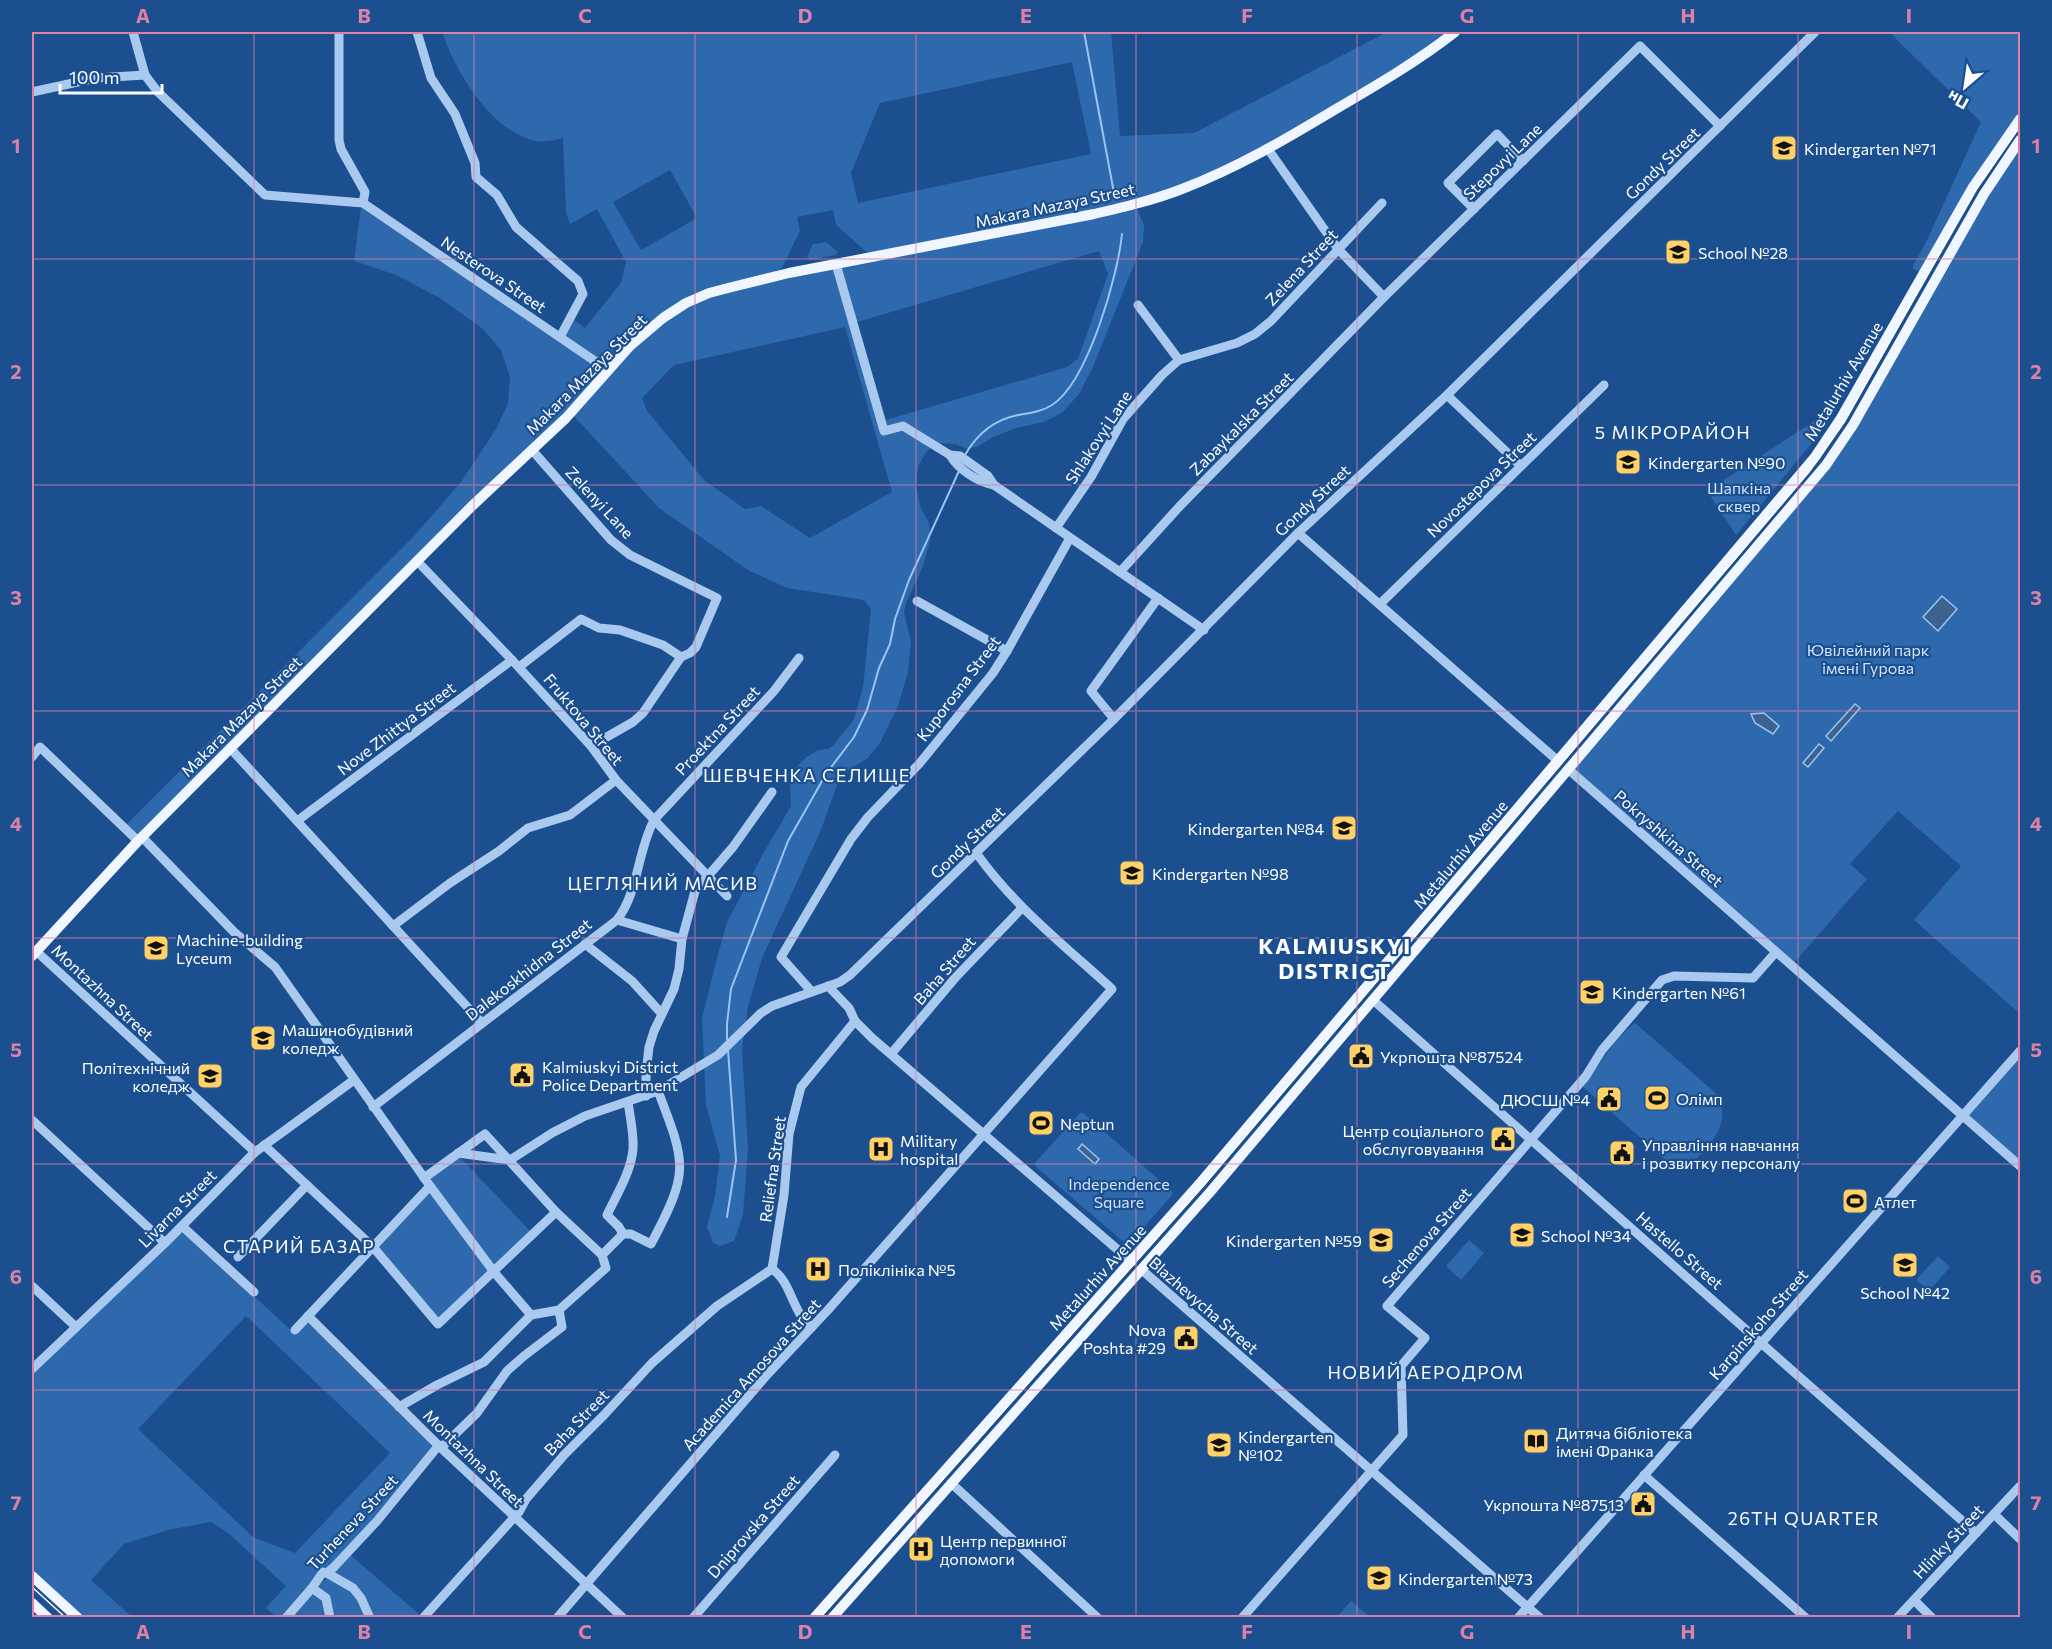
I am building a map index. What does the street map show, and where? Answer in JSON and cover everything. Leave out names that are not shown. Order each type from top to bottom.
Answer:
[{"type":"main road","name":"Makara Mazaya Street","points":[[34,953],[140,839],[417,561],[570,413],[643,335],[686,303],[709,293],[732,287],[1136,204],[1180,190],[1268,149],[1401,71],[1455,32]]},
{"type":"main road","name":"Metalurhiv Avenue","points":[[814,1617],[1132,1262],[1820,451],[1973,187],[2020,119]]},
{"type":"main road","name":"Metalurhiv Avenue","points":[[832,1617],[1142,1270],[1836,452],[1984,194],[2020,140]]},
{"type":"main road","name":"Pokryshkina Street","points":[[1558,761],[1568,770]]},
{"type":"main road","name":"Hastello Street","points":[[1363,991],[1373,1000]]},
{"type":"main road","name":"Blazhevycha Street","points":[[1132,1262],[1142,1270]]},
{"type":"main road","points":[[942,1474],[951,1483]]},
{"type":"main road","points":[[32,1576],[78,1617]]},
{"type":"main road","points":[[32,1603],[48,1617]]},
{"type":"street","points":[[32,92],[96,78],[145,75],[133,32]]},
{"type":"street","points":[[339,32],[339,140],[341,149],[365,192],[363,203]]},
{"type":"street","points":[[417,32],[431,78],[455,114],[475,163],[476,177],[497,195],[516,226],[578,281],[583,294],[561,337]]},
{"type":"street","name":"Gondy Street","points":[[828,986],[850,975],[977,854],[1204,630],[1298,533],[1447,395],[1815,32]]},
{"type":"street","name":"Stepovyi Lane","points":[[1384,297],[1640,46],[1720,126]]},
{"type":"street","name":"Nesterova Street","points":[[145,75],[157,91],[265,195],[363,203],[608,370]]},
{"type":"street","points":[[1474,209],[1448,183],[1497,134],[1523,161]]},
{"type":"street","points":[[1268,149],[1338,249],[1384,297]]},
{"type":"street","name":"Zelena Street","points":[[1237,343],[1255,334],[1271,321],[1382,203]]},
{"type":"street","points":[[836,264],[884,431],[903,426],[968,467],[988,476],[994,485],[1204,630]]},
{"type":"street","name":"Zabaykalska Street","points":[[1120,572],[1179,507],[1384,297]]},
{"type":"street","points":[[1138,305],[1179,360]]},
{"type":"street","name":"Shlakovyi Lane","points":[[1056,528],[1091,477],[1124,419],[1142,395],[1179,360],[1237,343]]},
{"type":"street","name":"Novostepova Street","points":[[1380,604],[1604,385]]},
{"type":"street","points":[[1447,395],[1521,466]]},
{"type":"street","name":"Zelenyi Lane","points":[[532,450],[611,540],[630,555],[717,598],[696,647],[681,657]]},
{"type":"street","name":"Pokryshkina Street","points":[[1298,533],[1558,761]]},
{"type":"street","name":"Kuporosna Street","points":[[812,992],[781,957],[851,839],[919,764],[1007,651],[1070,538]]},
{"type":"street","name":"Fruktova Street","points":[[417,561],[516,663],[591,746],[616,780],[728,896]]},
{"type":"street","points":[[1114,719],[1091,691],[1158,598]]},
{"type":"street","points":[[917,601],[1007,651]]},
{"type":"street","name":"Nove Zhittya Street","points":[[297,821],[516,663],[581,619],[599,628],[620,630],[663,645],[681,657]]},
{"type":"street","points":[[591,746],[633,722],[643,713],[681,657]]},
{"type":"street","name":"Proektna Street","points":[[654,820],[774,691],[800,657]]},
{"type":"street","points":[[32,757],[40,747],[140,839],[234,933],[275,967],[427,1182],[494,1272],[531,1315]]},
{"type":"street","points":[[230,748],[482,1023]]},
{"type":"street","name":"Pokryshkina Street","points":[[1568,770],[2020,1166]]},
{"type":"street","points":[[393,926],[528,828],[570,815],[616,780]]},
{"type":"street","points":[[646,1096],[649,1047],[674,989],[682,939],[695,891],[733,847],[772,792]]},
{"type":"street","name":"Dalekoskhidna Street","points":[[373,1107],[617,920],[630,897],[645,836],[654,820]]},
{"type":"street","points":[[977,854],[1022,908]]},
{"type":"street","name":"Academica Amosova Street","points":[[557,1617],[766,1376],[1112,989],[1022,908]]},
{"type":"street","name":"Baha Street","points":[[891,1054],[955,978],[1022,908]]},
{"type":"street","points":[[617,920],[682,939]]},
{"type":"street","points":[[585,944],[632,981],[662,1014]]},
{"type":"street","name":"Sechenova Street","points":[[1242,1617],[1403,1435],[1401,1366],[1425,1338],[1387,1305],[1532,1140],[1586,1076],[1602,1050],[1662,980],[1674,976],[1753,978],[1776,952]]},
{"type":"street","name":"Montazhna Street","points":[[34,953],[255,1152]]},
{"type":"street","points":[[459,1153],[510,1160],[552,1133],[585,1116],[658,1091],[718,1054],[736,1039],[761,1012],[828,986]]},
{"type":"street","name":"Blazhevycha Street","points":[[828,986],[849,1008],[855,1021],[891,1054],[1132,1262]]},
{"type":"street","name":"Hastello Street","points":[[1373,1000],[1976,1533]]},
{"type":"street","name":"Reliefna Street","points":[[772,1269],[784,1195],[789,1134],[801,1087],[855,1021]]},
{"type":"street","name":"Karpinskoho Street","points":[[1518,1617],[2020,1051]]},
{"type":"street","name":"Livarna Street","points":[[32,1370],[165,1243],[255,1152],[354,1080]]},
{"type":"street","points":[[602,1255],[623,1234],[631,1234],[651,1244],[678,1187],[681,1156],[658,1091]]},
{"type":"street","points":[[623,1234],[607,1215],[623,1184],[633,1150],[628,1102]]},
{"type":"street","points":[[32,1120],[165,1243]]},
{"type":"street","points":[[295,1330],[373,1247],[427,1182],[459,1153],[485,1134],[556,1212],[602,1255],[606,1268],[559,1310],[531,1315],[484,1362],[399,1407]]},
{"type":"street","points":[[264,1145],[373,1247],[438,1324],[556,1212]]},
{"type":"street","points":[[238,1257],[307,1185]]},
{"type":"street","points":[[182,1226],[254,1292]]},
{"type":"street","points":[[772,1269],[779,1275],[804,1321],[812,1327]]},
{"type":"street","name":"Baha Street","points":[[423,1617],[514,1517],[526,1499],[564,1455],[652,1363],[717,1306],[772,1269]]},
{"type":"street","name":"Blazhevycha Street","points":[[1142,1270],[1540,1617]]},
{"type":"street","points":[[32,1286],[76,1327]]},
{"type":"street","points":[[440,1446],[477,1413],[507,1371],[562,1327],[559,1310]]},
{"type":"street","name":"Montazhna Street","points":[[308,1316],[514,1517],[623,1617]]},
{"type":"street","name":"Turheneva Street","points":[[286,1617],[312,1588],[322,1572],[327,1573],[377,1521],[440,1446]]},
{"type":"street","name":"Dniprovska Street","points":[[693,1617],[835,1455]]},
{"type":"street","points":[[1644,1475],[1806,1617]]},
{"type":"street","points":[[951,1483],[1098,1617]]},
{"type":"street","name":"Hlinky Street","points":[[1897,1617],[2020,1486]]},
{"type":"street","points":[[1994,1514],[2020,1539]]},
{"type":"street","points":[[327,1573],[353,1588],[361,1598],[370,1617]]},
{"type":"street","points":[[312,1588],[326,1598],[330,1617]]},
{"type":"street","points":[[1914,1600],[1932,1617]]},
{"type":"green space","points":[[442,32],[1111,32],[1120,136],[1194,133],[1387,32],[1451,32],[1400,68],[1218,171],[1135,202],[870,255],[836,225],[833,210],[797,217],[800,231],[780,272],[685,300],[608,367],[564,336],[573,319],[585,328],[621,283],[626,262],[597,209],[570,224],[566,212],[563,138],[547,141],[531,140],[501,123],[476,96],[455,64]],"holes":[[[1072,62],[1091,154],[858,203],[851,173],[880,103]],[[670,170],[697,218],[641,250],[613,202]]]},
{"type":"green space","points":[[1889,32],[2020,32],[2020,113],[1984,162],[1919,272],[1912,268],[1981,122]]},
{"type":"green space","name":"Ювілейний парк імені Гурова","points":[[2020,147],[2020,1014],[1914,920],[1961,866],[1898,811],[1850,864],[1867,879],[1794,963],[1573,769],[1819,480],[1988,196]]},
{"type":"green space","points":[[1136,206],[1144,225],[1143,242],[1093,367],[1079,394],[1062,413],[1044,422],[1016,428],[993,437],[977,447],[967,449],[956,444],[939,443],[926,452],[918,467],[916,485],[920,506],[929,523],[930,541],[923,566],[906,603],[904,613],[911,642],[908,672],[898,706],[880,743],[868,758],[850,769],[837,785],[821,830],[762,958],[748,1007],[742,1049],[748,1149],[743,1215],[734,1241],[720,1246],[713,1243],[707,1227],[715,1196],[720,1156],[706,1105],[702,1018],[727,922],[791,806],[790,781],[795,769],[806,757],[833,746],[854,719],[863,687],[871,609],[864,600],[787,588],[748,570],[659,508],[572,414],[610,372],[664,319],[709,295]],"holes":[[[1099,251],[1108,274],[1078,359],[1067,367],[886,420],[857,322]],[[845,327],[892,492],[810,538],[761,506],[745,509],[705,481],[647,411],[642,398],[674,365]]]},
{"type":"green space","points":[[361,207],[604,372],[586,393],[139,837],[126,825],[416,534],[461,482],[496,429],[508,404],[510,377],[501,350],[483,329],[440,298],[396,275],[354,261]]},
{"type":"green space","points":[[826,242],[838,252],[836,255],[810,260],[807,257],[813,244]]},
{"type":"green space","name":"Шапкіна сквер","points":[[1816,420],[1822,429],[1816,438],[1736,535],[1711,497],[1716,485]]},
{"type":"green space","name":"Олімп","points":[[1635,1023],[1718,1095],[1722,1106],[1720,1126],[1711,1142],[1690,1166],[1687,1163],[1679,1172],[1582,1086],[1612,1046]]},
{"type":"green space","points":[[2020,1051],[2020,1166],[1963,1115]]},
{"type":"green space","name":"Independence Square","points":[[1080,1113],[1083,1113],[1172,1191],[1173,1194],[1129,1244],[1126,1244],[1035,1166],[1035,1163]]},
{"type":"green space","points":[[458,1155],[532,1233],[494,1270],[427,1178]]},
{"type":"green space","points":[[430,1188],[492,1272],[438,1322],[375,1247]]},
{"type":"green space","points":[[182,1230],[295,1334],[309,1320],[435,1446],[376,1517],[282,1617],[276,1617],[266,1608],[286,1586],[228,1533],[211,1522],[168,1530],[124,1544],[91,1580],[132,1617],[82,1617],[32,1572],[32,1374]],"holes":[[[246,1316],[390,1453],[295,1553],[253,1537],[138,1429]]]},
{"type":"green space","points":[[1469,1240],[1484,1253],[1461,1280],[1446,1266]]},
{"type":"green space","points":[[1938,1256],[1950,1267],[1929,1291],[1916,1280]]},
{"type":"green space","points":[[349,1554],[420,1615],[418,1618],[289,1618]]},
{"type":"green space","points":[[1351,1601],[1370,1617],[1337,1617]]},
{"type":"shaded area","points":[[1942,596],[1957,609],[1938,631],[1923,617]]},
{"type":"shaded area","points":[[1855,704],[1860,708],[1831,741],[1826,736]]},
{"type":"shaded area","points":[[1764,713],[1779,726],[1773,734],[1755,723],[1751,714]]},
{"type":"shaded area","points":[[1819,744],[1824,748],[1808,767],[1803,763]]},
{"type":"shaded area","points":[[1082,1144],[1099,1159],[1095,1164],[1078,1149]]},
{"type":"waterway","points":[[1084,32],[1114,193]]},
{"type":"waterway","points":[[965,455],[980,434],[993,424],[1009,417],[1044,409],[1065,393],[1078,374],[1099,326],[1108,300],[1122,234]]},
{"type":"waterway","points":[[727,1042],[731,989],[788,841],[826,774],[854,737],[867,710],[909,580],[959,471]]},
{"type":"waterway","points":[[727,1217],[736,1160],[728,1050]]},
{"type":"tram line","points":[[820,1618],[1204,1185],[1809,472],[1845,421],[1976,189],[2020,126]]},
{"type":"tram line","points":[[32,1587],[66,1618]]},
{"type":"place","name":"Kindergarten №71","points":[[1784,148]]},
{"type":"place","name":"School №28","points":[[1678,252]]},
{"type":"place","name":"Kindergarten №90","points":[[1628,462]]},
{"type":"place","name":"Kindergarten №84","points":[[1344,828]]},
{"type":"place","name":"Kindergarten №98","points":[[1132,873]]},
{"type":"place","name":"Machine-building Lyceum","points":[[156,948]]},
{"type":"place","name":"Kindergarten №61","points":[[1592,992]]},
{"type":"place","name":"Машинобудівний коледж","points":[[263,1038]]},
{"type":"place","name":"Укрпошта №87524","points":[[1361,1056]]},
{"type":"place","name":"Kalmiuskyi District Police Department","points":[[522,1075]]},
{"type":"place","name":"Політехнічний коледж","points":[[210,1076]]},
{"type":"place","name":"Олімп","points":[[1657,1098]]},
{"type":"place","name":"ДЮСШ №4","points":[[1609,1099]]},
{"type":"place","name":"Neptun","points":[[1041,1123]]},
{"type":"place","name":"Центр соціального обслуговування","points":[[1503,1139]]},
{"type":"place","name":"Military hospital","points":[[881,1149]]},
{"type":"place","name":"Управління навчання і розвитку персоналу","points":[[1622,1153]]},
{"type":"place","name":"Атлет","points":[[1855,1201]]},
{"type":"place","name":"School №34","points":[[1522,1235]]},
{"type":"place","name":"Kindergarten №59","points":[[1381,1240]]},
{"type":"place","name":"School №42","points":[[1905,1265]]},
{"type":"place","name":"Поліклініка №5","points":[[818,1269]]},
{"type":"place","name":"Nova Poshta #29","points":[[1186,1338]]},
{"type":"place","name":"Дитяча бібліотека імені Франка","points":[[1536,1441]]},
{"type":"place","name":"Kindergarten №102","points":[[1219,1445]]},
{"type":"place","name":"Укрпошта №87513","points":[[1643,1504]]},
{"type":"place","name":"Центр первинної допомоги","points":[[921,1549]]},
{"type":"place","name":"Kindergarten №73","points":[[1379,1578]]},
{"type":"district","name":"5 МІКРОРАЙОН","points":[[1673,432]]},
{"type":"district","name":"ШЕВЧЕНКА СЕЛИЩЕ","points":[[807,775]]},
{"type":"district","name":"ЦЕГЛЯНИЙ МАСИВ","points":[[663,883]]},
{"type":"district","name":"KALMIUSKYI DISTRICT","points":[[1335,958]]},
{"type":"district","name":"СТАРИЙ БАЗАР","points":[[299,1246]]},
{"type":"district","name":"НОВИЙ АЕРОДРОМ","points":[[1426,1372]]},
{"type":"district","name":"26TH QUARTER","points":[[1804,1518]]}]
